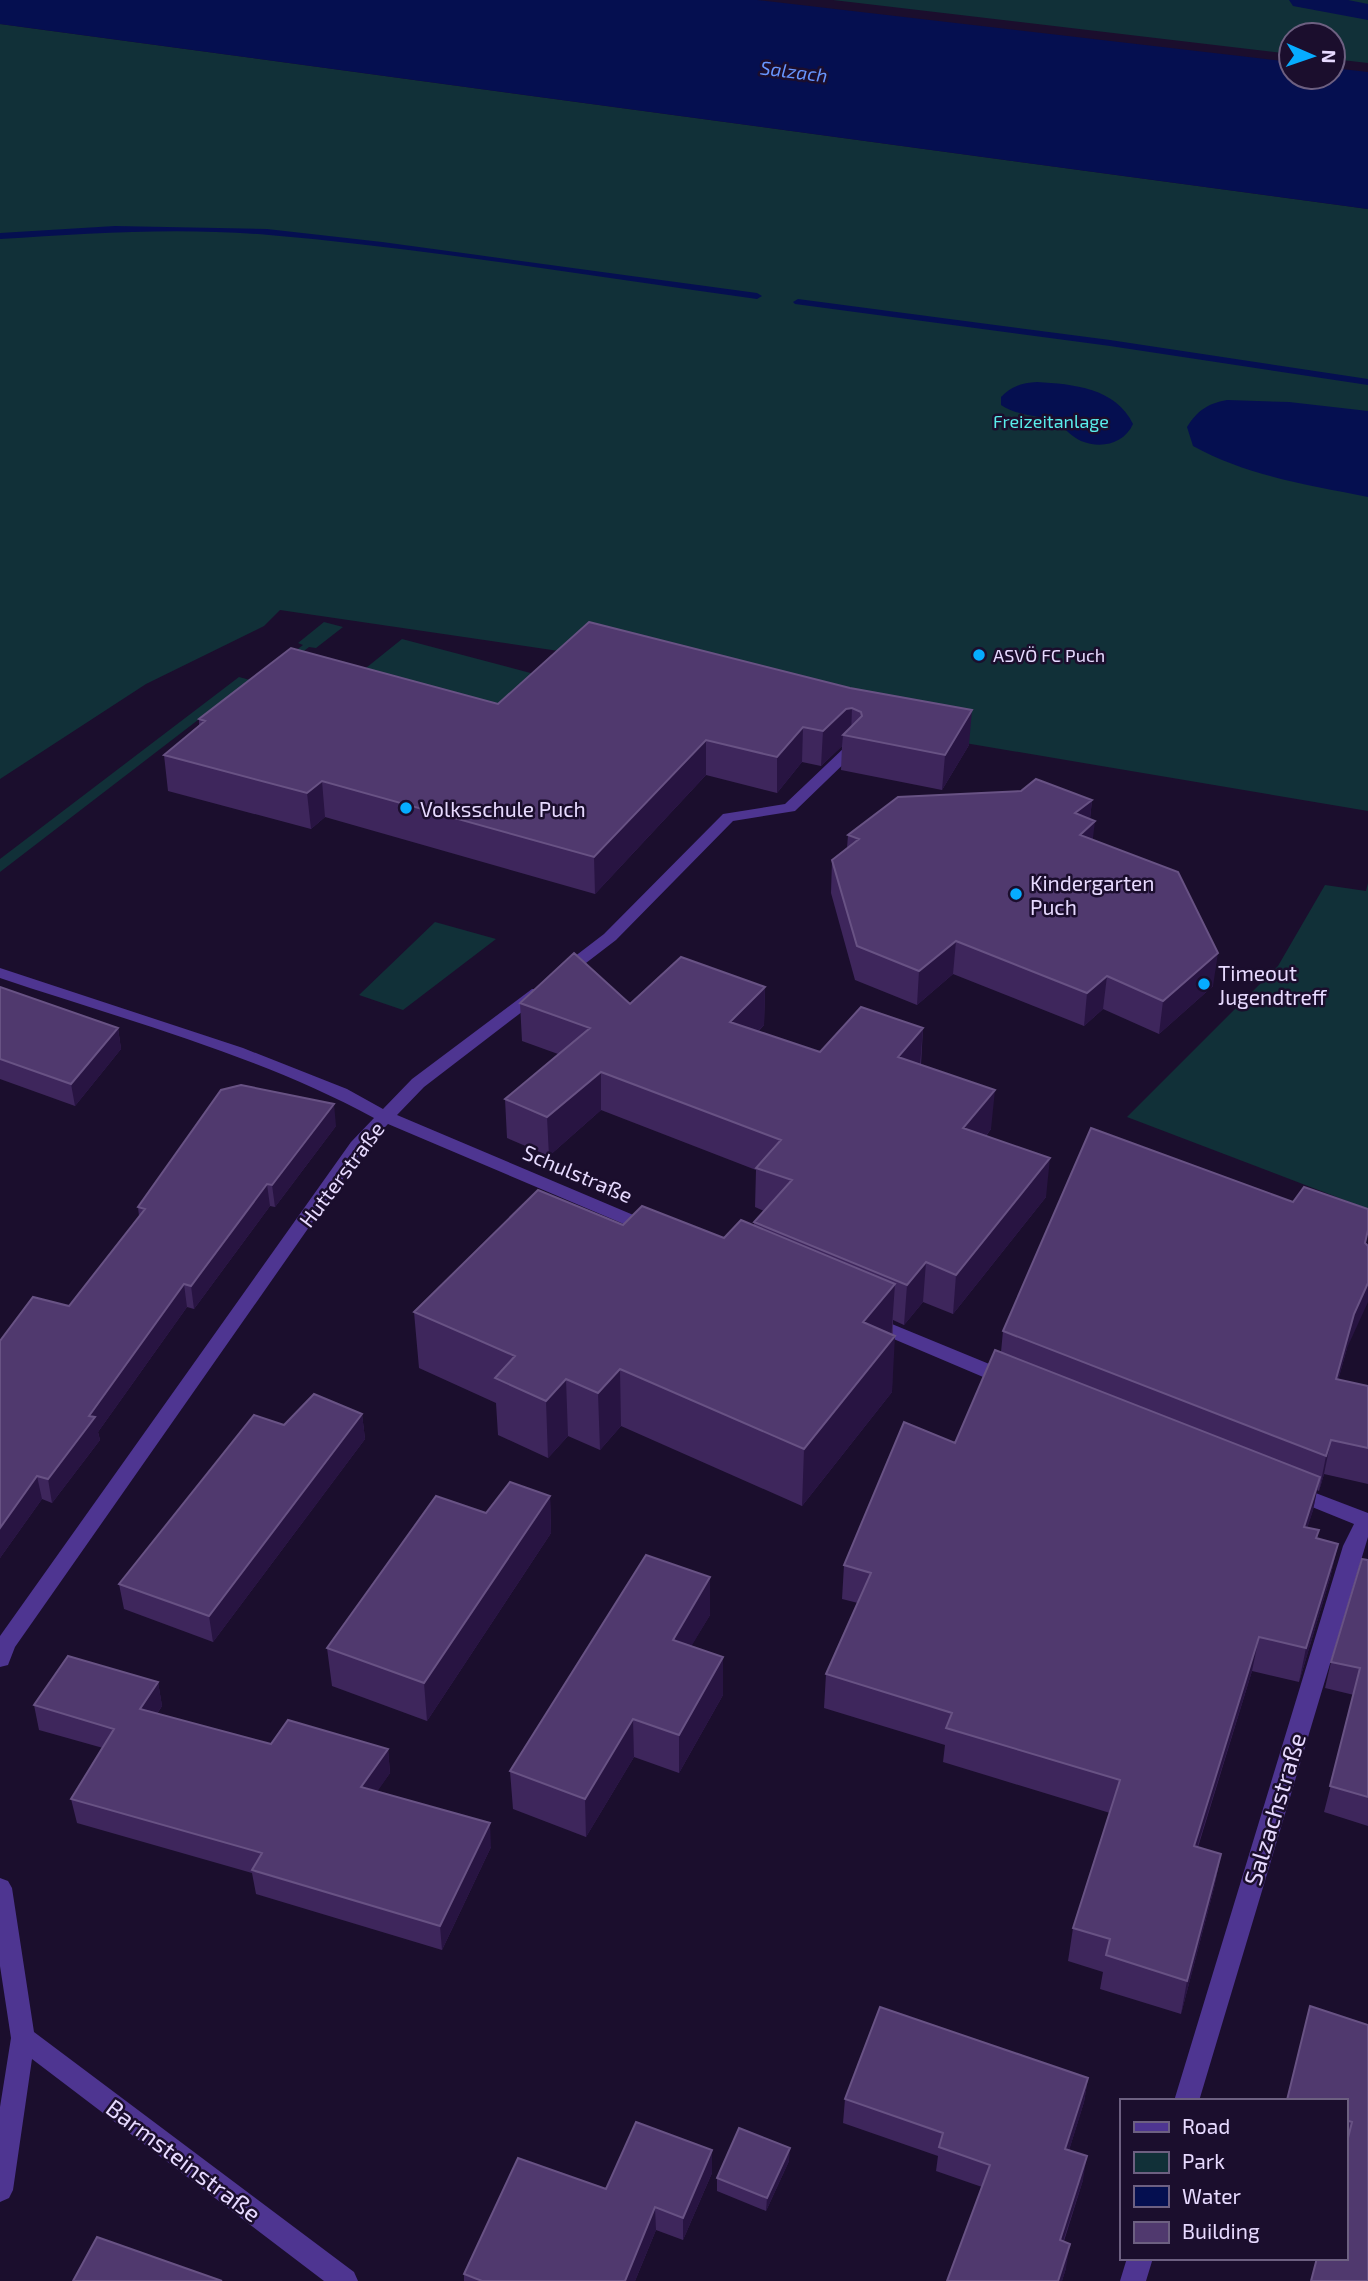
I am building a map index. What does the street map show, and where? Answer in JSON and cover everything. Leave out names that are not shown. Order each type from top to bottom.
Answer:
[{"type":"street","name":"Hutterstraße","points":[[0,1658],[6,1644],[357,1146],[384,1116],[450,1057],[610,937],[728,817],[790,808],[851,749]]},
{"type":"street","name":"Schulstraße","points":[[0,972],[237,1052],[341,1093],[384,1116],[663,1234]]},
{"type":"street","points":[[852,1314],[1024,1386]]},
{"type":"street","points":[[1278,1485],[1367,1520]]},
{"type":"street","name":"Salzachstraße","points":[[1187,2099],[1353,1546],[1367,1520]]},
{"type":"street","points":[[0,1888],[23,2038],[0,2190]]},
{"type":"street","name":"Barmsteinstraße","points":[[23,2038],[345,2281]]},
{"type":"street","points":[[1133,2281],[1139,2260]]},
{"type":"green space","points":[[833,0],[1368,0],[1368,63],[1347,61],[1347,21],[1277,21],[1277,52]]},
{"type":"green space","name":"Freizeitanlage","points":[[0,24],[1368,209],[1368,811],[900,732],[898,701],[280,610],[264,626],[146,684],[0,779]]},
{"type":"green space","points":[[324,622],[343,627],[316,648],[309,647],[212,723],[206,721],[303,645],[298,643]]},
{"type":"green space","points":[[402,639],[553,679],[504,722],[351,680]]},
{"type":"green space","points":[[239,677],[250,680],[0,872],[0,859]]},
{"type":"green space","points":[[1368,883],[1368,1209],[1127,1117],[1278,966],[1325,885],[1366,891]]},
{"type":"green space","points":[[435,922],[496,939],[403,1010],[359,995]]},
{"type":"water","name":"Salzach","points":[[0,0],[757,0],[1277,60],[1277,91],[1347,91],[1347,70],[1368,72],[1368,209],[0,24]]},
{"type":"water","points":[[1022,384],[1065,384],[1105,395],[1125,412],[1133,424],[1118,440],[1096,445],[1078,439],[1051,421],[1015,412],[1001,405],[1001,397],[1009,390]]},
{"type":"water","points":[[1227,400],[1289,402],[1368,411],[1368,497],[1300,484],[1256,472],[1193,446],[1187,427],[1191,421],[1204,409]]},
{"type":"building","points":[[589,622],[850,688],[972,710],[945,755],[843,735],[862,716],[861,712],[852,708],[846,709],[823,731],[803,727],[777,757],[706,740],[594,857],[322,781],[307,793],[164,755],[205,721],[199,719],[291,648],[498,704]]},
{"type":"building","points":[[1036,779],[1092,800],[1075,813],[1095,821],[1080,835],[1178,872],[1218,953],[1163,1001],[1107,976],[1087,993],[956,941],[919,971],[857,946],[832,860],[859,839],[848,835],[898,797],[1021,791]]},
{"type":"building","points":[[574,953],[630,1004],[681,957],[765,987],[730,1022],[820,1052],[861,1007],[923,1028],[898,1057],[995,1090],[963,1128],[1050,1158],[956,1275],[926,1262],[907,1285],[754,1222],[792,1180],[756,1168],[781,1140],[601,1072],[547,1117],[505,1099],[590,1028],[520,1003]]},
{"type":"building","points":[[0,987],[118,1028],[71,1084],[0,1059]]},
{"type":"building","points":[[241,1085],[334,1104],[272,1185],[267,1184],[191,1286],[184,1284],[89,1416],[95,1417],[48,1479],[37,1476],[0,1528],[0,1341],[33,1297],[69,1306],[145,1209],[138,1207],[221,1090]]},
{"type":"building","points":[[1091,1128],[1293,1202],[1304,1187],[1368,1209],[1365,1243],[1368,1246],[1368,1283],[1354,1314],[1336,1379],[1368,1386],[1368,1448],[1331,1440],[1326,1456],[1003,1331]]},
{"type":"building","points":[[538,1190],[623,1225],[642,1206],[724,1238],[741,1220],[895,1284],[863,1322],[895,1336],[804,1449],[620,1369],[598,1393],[566,1379],[546,1401],[495,1378],[515,1356],[414,1312]]},
{"type":"building","points":[[995,1350],[1320,1477],[1304,1527],[1319,1530],[1316,1538],[1338,1544],[1306,1648],[1259,1637],[1194,1846],[1221,1854],[1187,1981],[1106,1955],[1110,1939],[1073,1928],[1120,1780],[946,1728],[952,1713],[826,1674],[871,1573],[844,1565],[904,1422],[955,1443]]},
{"type":"building","points":[[314,1394],[362,1414],[209,1616],[119,1584],[254,1415],[284,1425]]},
{"type":"building","points":[[510,1482],[550,1496],[424,1683],[327,1648],[436,1496],[486,1513]]},
{"type":"building","points":[[646,1555],[710,1577],[673,1640],[723,1657],[679,1735],[633,1719],[585,1799],[510,1771]]},
{"type":"building","points":[[1362,1559],[1368,1560],[1368,1797],[1330,1786],[1360,1668],[1331,1662]]},
{"type":"building","points":[[68,1656],[158,1682],[140,1709],[271,1744],[288,1720],[388,1749],[361,1787],[490,1823],[440,1926],[252,1870],[262,1853],[71,1799],[114,1729],[34,1705]]},
{"type":"building","points":[[1310,2006],[1368,2025],[1368,2281],[1311,2281],[1316,2260],[1347,2260],[1347,2142],[1352,2122],[1347,2121],[1347,2099],[1287,2099]]},
{"type":"building","points":[[880,2007],[1088,2078],[1065,2149],[1087,2156],[1060,2240],[1070,2244],[1058,2281],[947,2281],[990,2165],[939,2147],[943,2133],[845,2099]]},
{"type":"building","points":[[636,2122],[712,2150],[683,2218],[655,2207],[625,2281],[482,2281],[464,2274],[518,2158],[606,2189]]},
{"type":"building","points":[[739,2128],[790,2148],[767,2198],[717,2178]]},
{"type":"building","points":[[97,2237],[222,2281],[73,2281]]},
{"type":"waterway","points":[[1303,0],[1368,12]]},
{"type":"waterway","points":[[0,236],[115,229],[267,232],[757,296]]},
{"type":"waterway","points":[[798,302],[1110,343],[1368,382]]},
{"type":"place","name":"ASVÖ FC Puch","points":[[979,655]]},
{"type":"place","name":"Volksschule Puch","points":[[406,808]]},
{"type":"place","name":"Kindergarten Puch","points":[[1016,894]]},
{"type":"place","name":"Timeout Jugendtreff","points":[[1204,984]]}]
